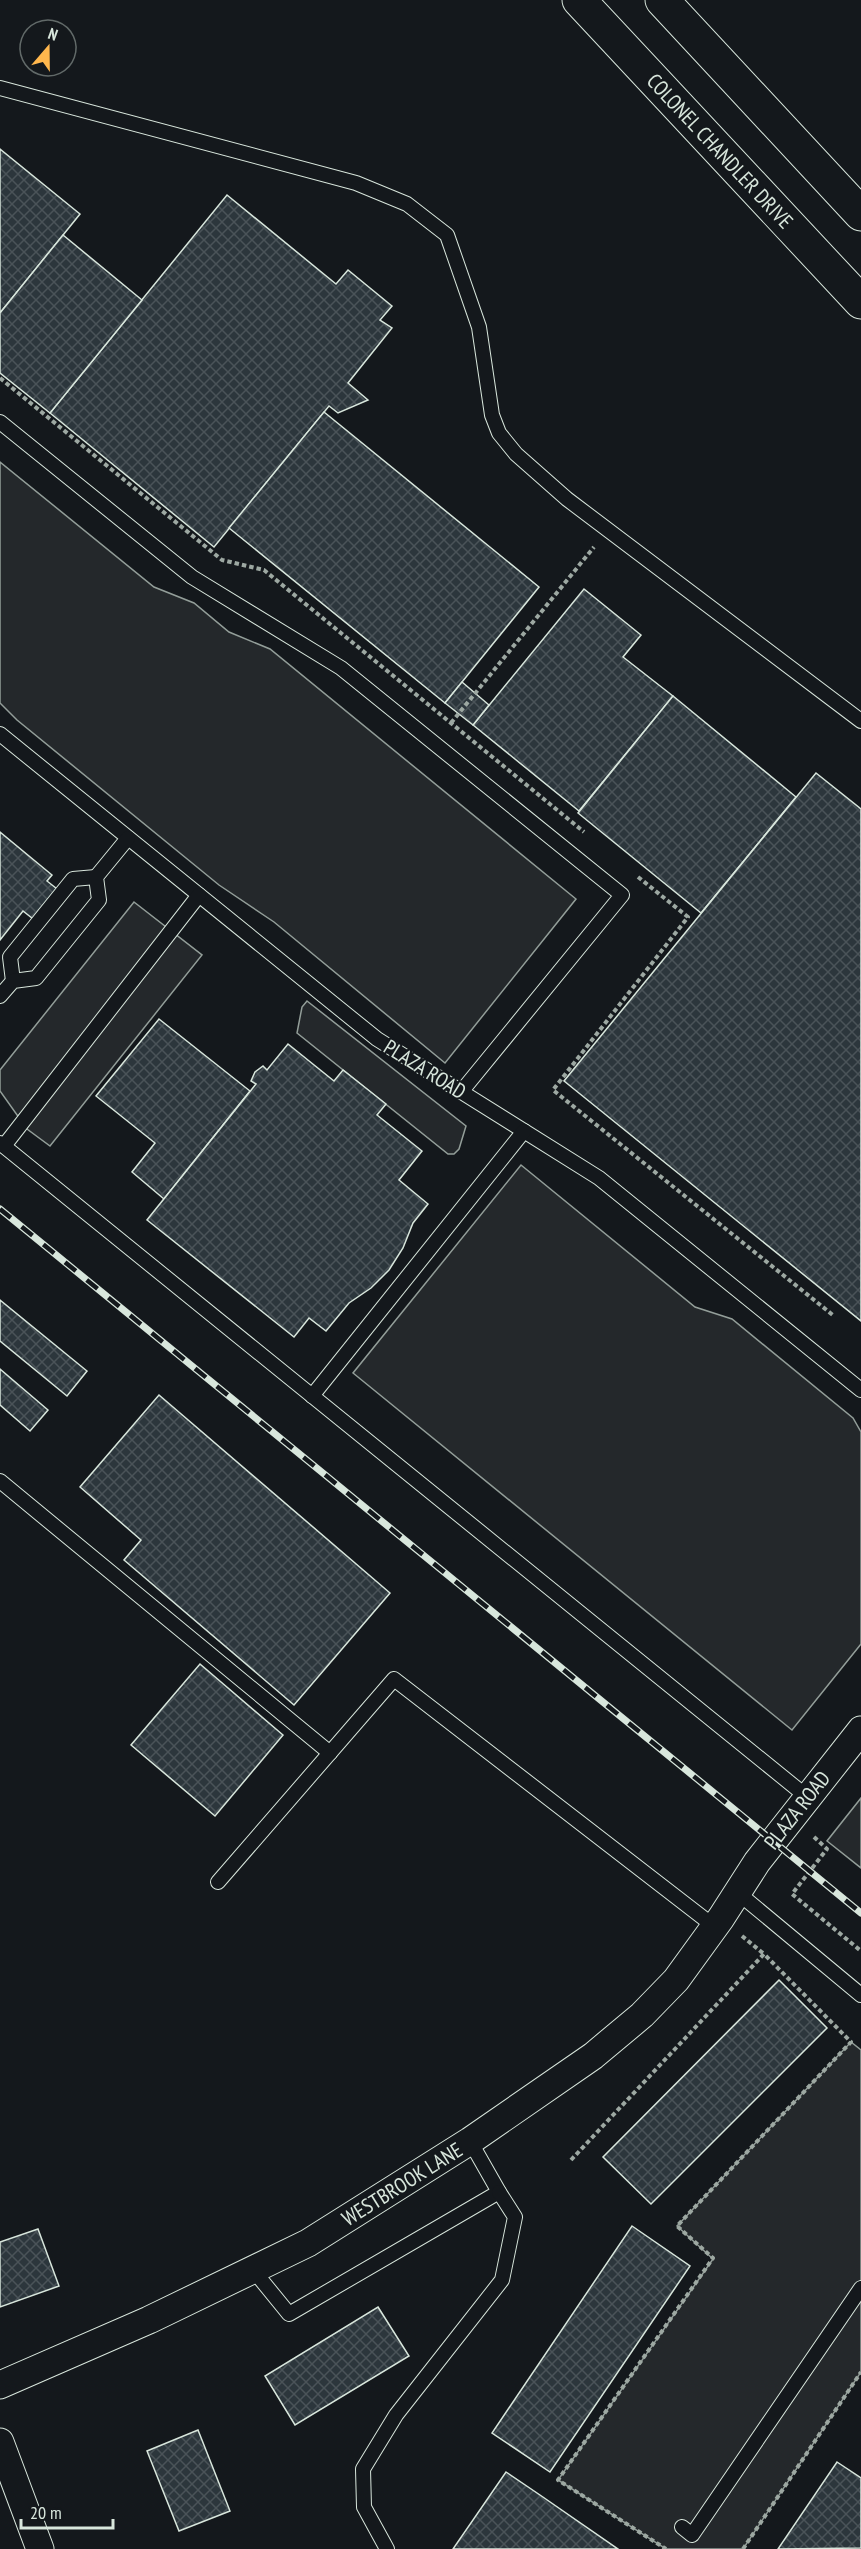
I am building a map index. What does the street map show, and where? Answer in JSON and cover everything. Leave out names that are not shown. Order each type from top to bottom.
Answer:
[{"type":"highway","name":"COLONEL CHANDLER DRIVE","points":[[579,0],[861,302]]},
{"type":"highway","points":[[662,0],[861,214]]},
{"type":"street","name":"PLAZA ROAD","points":[[737,1892],[799,1807],[861,1730]]},
{"type":"street","name":"WESTBROOK LANE","points":[[0,2385],[254,2271],[309,2242],[470,2141],[593,2056],[642,2015],[676,1980],[715,1927],[737,1892]]},
{"type":"street","points":[[0,2442],[40,2549]]},
{"type":"lane","points":[[0,88],[356,183],[407,204],[447,235],[479,327],[492,415],[499,433],[516,454],[608,531],[861,722]]},
{"type":"lane","points":[[0,423],[192,578],[341,668],[622,895],[462,1092]]},
{"type":"lane","name":"PLAZA ROAD","points":[[0,734],[377,1039],[599,1178],[861,1390]]},
{"type":"lane","points":[[13,981],[10,957],[73,879],[96,877],[128,838]]},
{"type":"lane","points":[[0,996],[13,981],[36,978],[92,909],[99,900],[96,877]]},
{"type":"lane","points":[[199,895],[2,1145],[312,1396],[799,1807]]},
{"type":"lane","points":[[312,1396],[524,1131]]},
{"type":"lane","points":[[0,1481],[330,1753]]},
{"type":"lane","points":[[218,1882],[394,1679],[715,1927]]},
{"type":"lane","points":[[737,1892],[861,1995]]},
{"type":"lane","points":[[387,2549],[364,2507],[363,2469],[396,2415],[502,2280],[515,2217],[470,2141]]},
{"type":"lane","points":[[254,2271],[289,2314],[499,2192]]},
{"type":"lane","points":[[682,2527],[692,2535],[861,2288]]},
{"type":"path","points":[[0,378],[222,560],[264,570],[588,835]]},
{"type":"path","points":[[451,723],[608,531]]},
{"type":"path","points":[[633,872],[688,917],[553,1090],[834,1316]]},
{"type":"path","points":[[799,1807],[827,1849],[792,1894],[861,1951]]},
{"type":"path","points":[[571,2160],[764,1954],[851,2042],[677,2226],[713,2258],[558,2480],[666,2549]]},
{"type":"path","points":[[743,2549],[861,2372]]},
{"type":"shaded area","points":[[0,462],[154,587],[194,603],[229,632],[270,649],[576,899],[445,1063],[274,922],[219,885],[17,720],[0,703]]},
{"type":"shaded area","points":[[134,902],[202,955],[50,1146],[27,1129],[0,1091],[0,1070]]},
{"type":"shaded area","points":[[307,1001],[466,1126],[459,1149],[454,1154],[448,1154],[297,1033],[302,1007]]},
{"type":"shaded area","points":[[521,1165],[695,1307],[732,1319],[853,1418],[861,1432],[861,1644],[792,1730],[353,1373]]},
{"type":"shaded area","points":[[861,1798],[861,1868],[827,1841]]},
{"type":"shaded area","points":[[851,2042],[861,2050],[861,2372],[743,2549],[666,2549],[558,2480],[713,2259],[677,2226]]},
{"type":"building","points":[[0,149],[80,214],[0,313]]},
{"type":"building","points":[[227,195],[336,284],[348,270],[392,306],[380,320],[392,328],[348,383],[368,400],[338,413],[329,406],[214,547],[50,413]]},
{"type":"building","points":[[63,235],[142,300],[50,413],[0,373],[0,313]]},
{"type":"building","points":[[324,412],[539,587],[445,703],[229,528]]},
{"type":"building","points":[[584,589],[641,635],[623,657],[673,696],[579,811],[473,725]]},
{"type":"building","points":[[462,682],[489,705],[473,725],[445,703]]},
{"type":"building","points":[[673,696],[796,797],[701,913],[578,813]]},
{"type":"building","points":[[816,773],[861,809],[861,1321],[564,1081]]},
{"type":"building","points":[[0,832],[52,875],[47,881],[66,896],[42,926],[23,911],[0,940]]},
{"type":"building","points":[[159,1019],[250,1091],[164,1199],[132,1172],[155,1143],[96,1096]]},
{"type":"building","points":[[288,1044],[334,1081],[343,1070],[386,1104],[377,1115],[422,1151],[399,1180],[428,1204],[413,1223],[403,1248],[389,1270],[371,1288],[349,1303],[326,1331],[309,1318],[294,1337],[147,1220],[256,1084],[251,1081],[255,1072],[263,1066],[267,1070]]},
{"type":"building","points":[[0,1300],[87,1371],[67,1396],[0,1341]]},
{"type":"building","points":[[0,1369],[48,1410],[30,1431],[0,1405]]},
{"type":"building","points":[[159,1395],[390,1593],[294,1705],[124,1560],[141,1540],[80,1487]]},
{"type":"building","points":[[200,1664],[283,1735],[215,1816],[131,1745]]},
{"type":"building","points":[[779,1980],[827,2028],[651,2204],[603,2157]]},
{"type":"building","points":[[632,2226],[690,2266],[550,2472],[492,2433]]},
{"type":"building","points":[[38,2229],[59,2286],[0,2307],[0,2242]]},
{"type":"building","points":[[378,2307],[409,2356],[295,2425],[265,2376]]},
{"type":"building","points":[[198,2430],[230,2511],[179,2531],[147,2451]]},
{"type":"building","points":[[837,2462],[861,2478],[861,2548],[778,2549]]},
{"type":"building","points":[[506,2472],[540,2495],[618,2549],[453,2549]]},
{"type":"railway","points":[[0,1209],[861,1913]]}]
